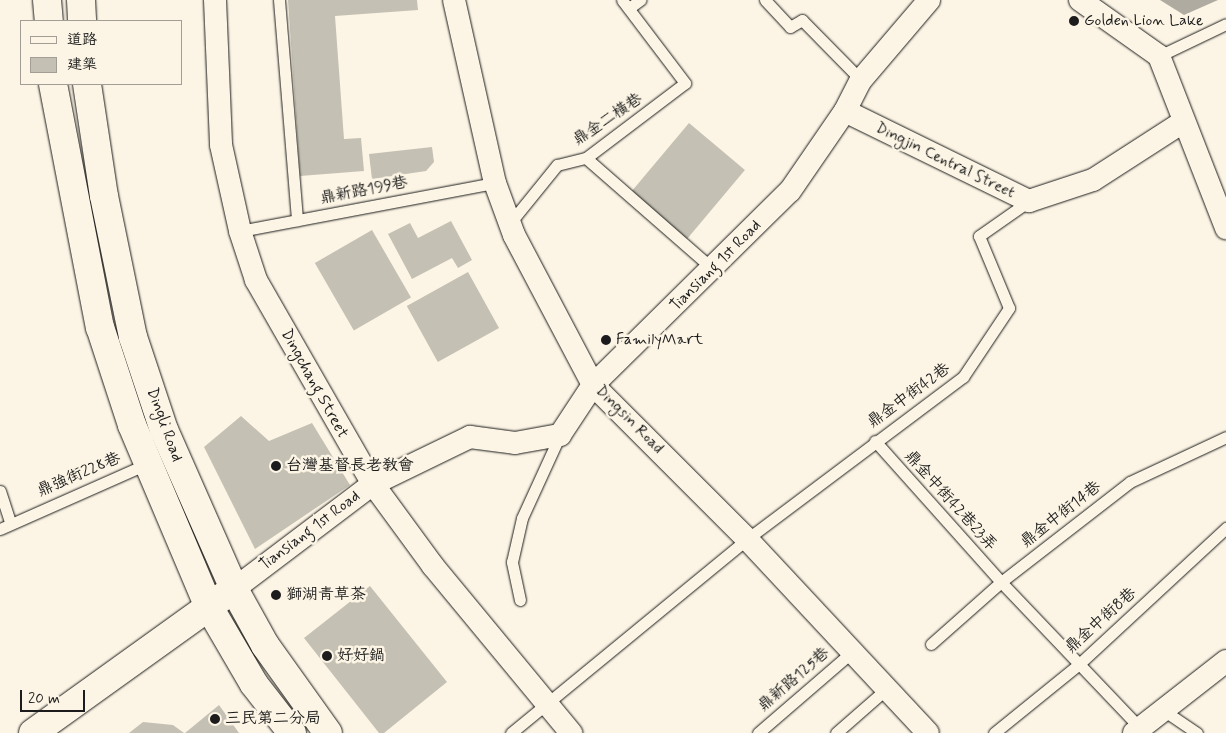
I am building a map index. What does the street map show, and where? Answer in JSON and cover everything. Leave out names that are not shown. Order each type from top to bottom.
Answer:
[{"type":"street","points":[[47,0],[49,20]]},
{"type":"street","points":[[81,0],[82,20]]},
{"type":"street","name":"Dingchang Street","points":[[215,0],[220,145],[240,231],[256,280],[373,484],[433,566],[572,733]]},
{"type":"street","name":"Dingsin Road","points":[[454,0],[495,183],[510,222],[593,385],[747,539],[928,733]]},
{"type":"street","name":"Tiansiang 1st Road","points":[[33,733],[234,589],[373,484],[470,436],[515,443],[560,435],[593,385],[714,270],[790,191],[845,111],[861,80],[928,0]]},
{"type":"street","points":[[1080,0],[1159,56],[1183,122],[1226,228]]},
{"type":"street","name":"Dingli Road","points":[[53,85],[100,327],[148,463],[209,606],[254,684],[292,733]]},
{"type":"street","name":"Dingli Road","points":[[87,85],[104,196],[133,337],[174,454],[234,589],[265,645],[328,733]]},
{"type":"street","name":"Dingjin Central Street","points":[[845,111],[1029,201],[1094,180],[1183,122]]},
{"type":"street","points":[[1137,730],[1226,661]]},
{"type":"lane","points":[[279,0],[298,220]]},
{"type":"lane","points":[[626,4],[640,0]]},
{"type":"lane","points":[[765,0],[790,27],[802,20],[861,80]]},
{"type":"lane","name":"鼎金二橫巷","points":[[510,222],[557,166],[586,158],[685,83],[626,4]]},
{"type":"lane","points":[[1159,56],[1226,24]]},
{"type":"lane","points":[[586,158],[714,270]]},
{"type":"lane","name":"鼎新路199巷","points":[[240,231],[495,183]]},
{"type":"lane","name":"鼎金中街42巷","points":[[511,733],[747,539],[875,441],[963,378],[1009,308],[979,236],[1029,201]]},
{"type":"lane","points":[[520,600],[512,562],[522,518],[560,435]]},
{"type":"lane","name":"鼎金中街14巷","points":[[931,644],[1001,582],[1130,482],[1226,437]]},
{"type":"lane","name":"鼎金中街42巷23弄","points":[[875,441],[1137,730]]},
{"type":"lane","name":"鼎強街228巷","points":[[0,529],[10,522],[148,463],[174,454]]},
{"type":"lane","points":[[0,492],[10,522]]},
{"type":"lane","name":"鼎金中街8巷","points":[[994,733],[1078,665],[1226,528]]},
{"type":"lane","name":"鼎新路125巷","points":[[758,733],[852,652]]},
{"type":"lane","points":[[836,733],[886,689]]},
{"type":"lane","points":[[1163,710],[1196,733]]},
{"type":"shaded area","points":[[1160,0],[1218,0],[1184,15]]},
{"type":"building","points":[[288,0],[417,0],[418,10],[335,16],[344,139],[361,138],[364,171],[300,176]]},
{"type":"building","points":[[689,123],[745,170],[684,242],[629,195]]},
{"type":"building","points":[[432,147],[434,162],[426,171],[372,179],[369,154]]},
{"type":"building","points":[[451,221],[472,260],[458,268],[452,258],[412,279],[388,234],[410,223],[418,238]]},
{"type":"building","points":[[372,230],[411,298],[354,331],[315,263]]},
{"type":"building","points":[[468,272],[499,328],[438,362],[407,306]]},
{"type":"building","name":"台灣基督長老教會","points":[[241,416],[269,441],[312,423],[350,485],[255,549],[204,447]]},
{"type":"building","points":[[370,586],[447,682],[384,733],[379,733],[304,638]]},
{"type":"building","name":"三民第二分局","points":[[219,705],[239,733],[185,733]]},
{"type":"building","name":"三民第二分局","points":[[143,722],[173,725],[184,733],[129,733]]},
{"type":"place","name":"Golden Lion Lake","points":[[1074,21]]},
{"type":"place","name":"FamilyMart","points":[[606,340]]},
{"type":"place","name":"台灣基督長老教會","points":[[276,466]]},
{"type":"place","name":"獅湖青草茶","points":[[276,595]]},
{"type":"place","name":"好好鍋","points":[[327,656]]},
{"type":"place","name":"三民第二分局","points":[[215,719]]}]
